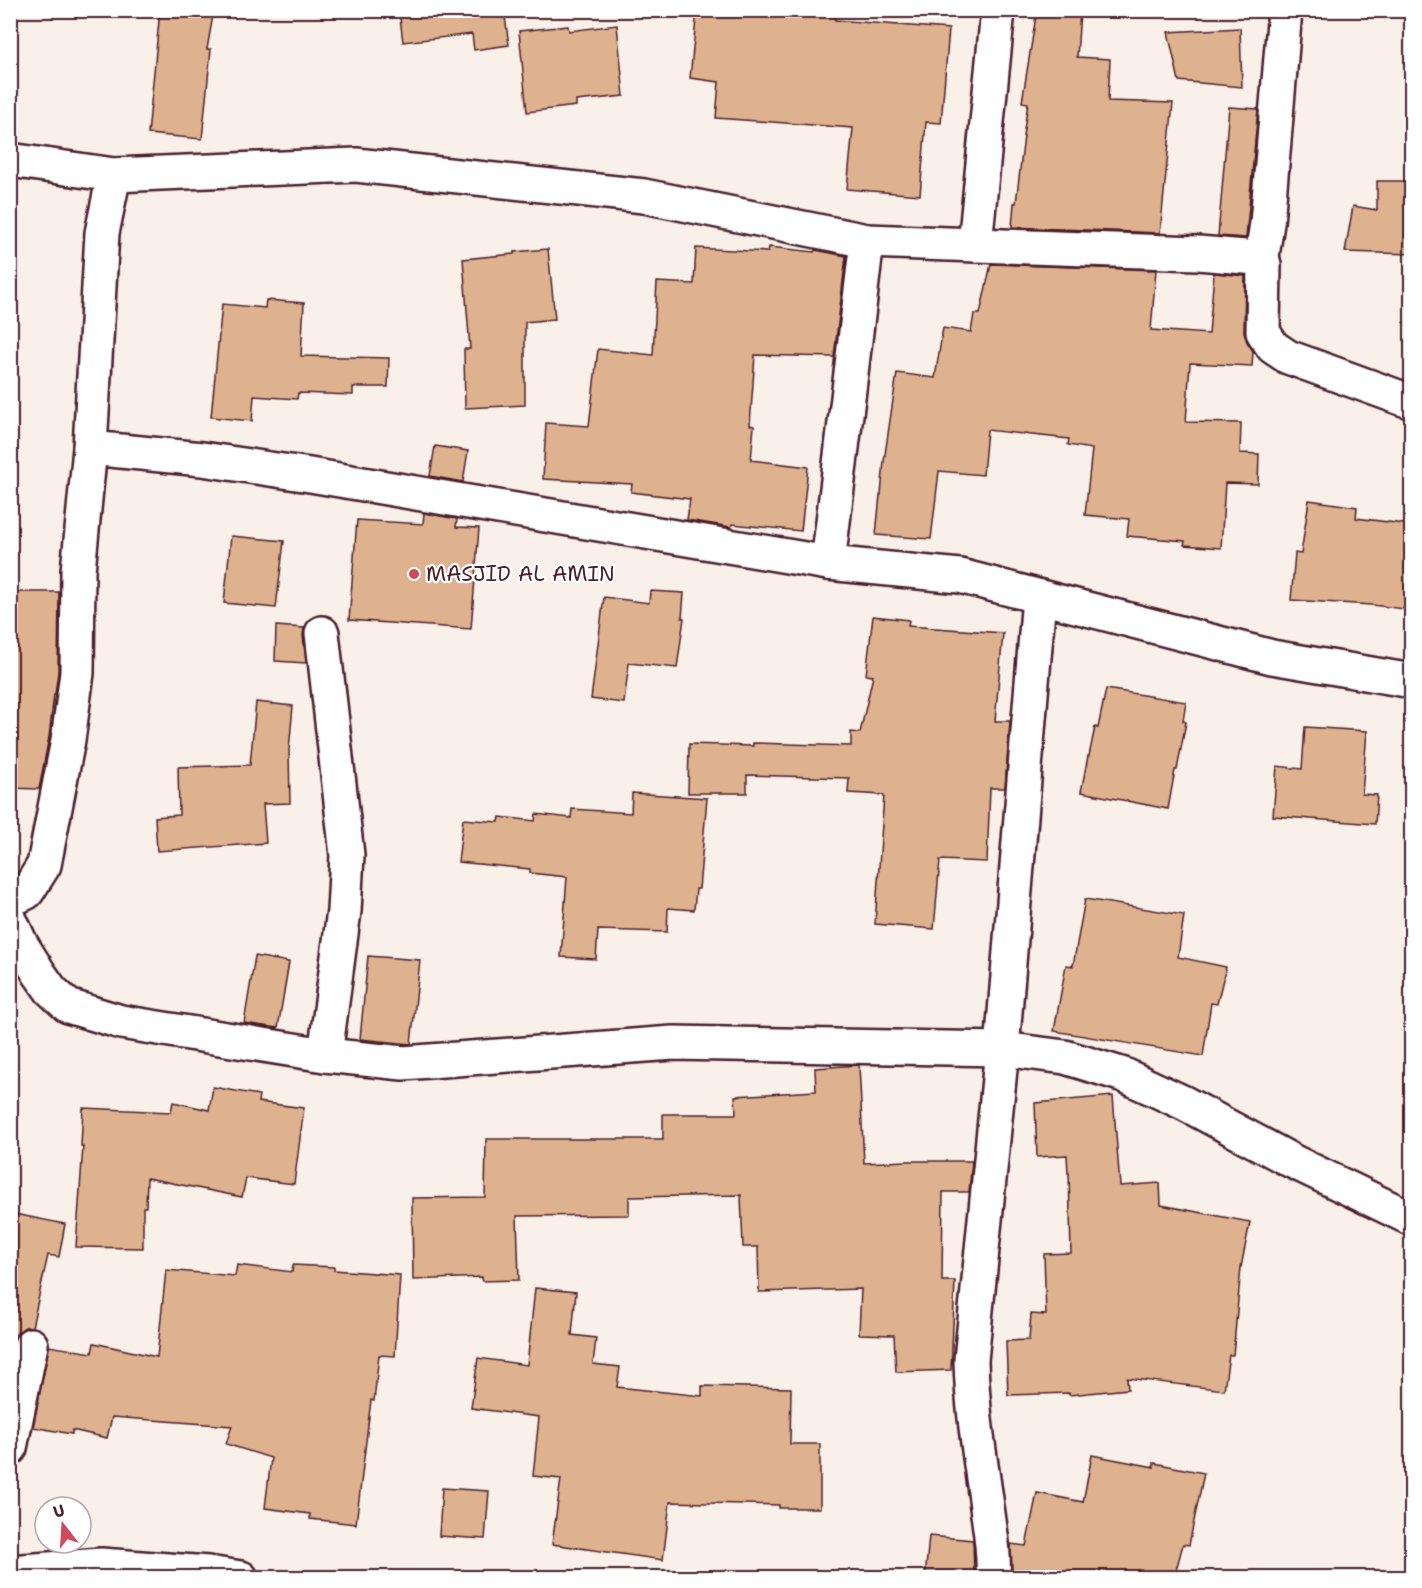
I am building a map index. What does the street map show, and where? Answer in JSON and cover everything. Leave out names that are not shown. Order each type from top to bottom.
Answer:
[{"type":"street","points":[[975,245],[998,10]]},
{"type":"street","points":[[1285,10],[1267,224],[1262,256],[1263,332],[1273,347],[1288,357],[1412,402]]},
{"type":"street","points":[[10,160],[114,175],[356,165],[644,196],[867,241],[1198,253],[1247,258],[1262,256]]},
{"type":"street","points":[[10,900],[27,892],[44,865],[69,740],[77,673],[79,561],[90,448],[102,233],[114,175]]},
{"type":"street","points":[[828,564],[867,241]]},
{"type":"street","points":[[90,448],[202,459],[310,474],[828,564],[960,576],[1272,657],[1412,681]]},
{"type":"street","points":[[993,1578],[991,1537],[974,1420],[971,1360],[1002,1049],[1039,597]]},
{"type":"street","points":[[322,633],[347,855],[344,911],[325,1055]]},
{"type":"street","points":[[10,920],[21,944],[39,973],[51,990],[69,1006],[121,1022],[325,1055],[403,1063],[673,1044],[1002,1049],[1065,1057],[1124,1075],[1184,1103],[1292,1161],[1412,1218]]},
{"type":"street","points":[[10,1448],[31,1345]]},
{"type":"street","points":[[10,1572],[100,1565],[208,1573],[242,1578]]},
{"type":"building","points":[[160,10],[214,10],[207,49],[211,49],[202,139],[148,134]]},
{"type":"building","points":[[399,10],[504,10],[509,45],[474,50],[472,34],[403,42]]},
{"type":"building","points":[[697,10],[835,10],[835,20],[949,29],[941,123],[926,122],[920,195],[847,189],[853,128],[716,118],[719,82],[690,78]]},
{"type":"building","points":[[1037,10],[1080,10],[1077,57],[1110,59],[1108,101],[1173,103],[1160,233],[1012,227],[1028,103],[1022,102]]},
{"type":"building","points":[[617,25],[624,96],[576,101],[576,106],[527,112],[519,31],[568,26],[569,31]]},
{"type":"building","points":[[1240,28],[1242,87],[1179,81],[1168,32]]},
{"type":"building","points":[[1229,107],[1258,109],[1246,238],[1218,236]]},
{"type":"building","points":[[1377,181],[1412,181],[1412,254],[1345,252],[1353,206],[1377,210]]},
{"type":"building","points":[[769,247],[814,252],[815,250],[846,256],[834,357],[755,355],[750,425],[754,426],[751,460],[808,467],[801,531],[732,524],[731,527],[687,520],[690,499],[631,492],[632,484],[543,479],[546,423],[589,426],[598,349],[653,355],[657,282],[694,284],[696,248],[768,252]]},
{"type":"building","points":[[548,249],[555,319],[525,322],[525,405],[465,408],[464,349],[470,349],[463,259]]},
{"type":"building","points":[[991,264],[1156,270],[1151,330],[1209,334],[1214,273],[1245,276],[1244,332],[1253,351],[1252,366],[1190,363],[1186,422],[1241,423],[1240,453],[1259,454],[1258,484],[1225,483],[1221,548],[1184,545],[1185,541],[1127,536],[1129,519],[1085,515],[1092,449],[1068,445],[1069,439],[987,430],[983,475],[939,471],[931,539],[876,535],[897,373],[935,378],[943,328],[971,332],[974,314],[980,314]]},
{"type":"building","points":[[266,300],[304,303],[301,356],[389,358],[388,387],[353,387],[353,395],[298,393],[297,399],[254,396],[252,421],[211,417],[222,304],[265,308]]},
{"type":"building","points":[[435,446],[468,451],[463,482],[430,476]]},
{"type":"building","points":[[1309,500],[1357,507],[1356,518],[1412,525],[1412,610],[1291,600],[1295,553],[1301,554]]},
{"type":"building","name":"MASJID AL AMIN","points":[[424,513],[457,519],[456,527],[479,528],[471,629],[349,620],[357,520],[423,524]]},
{"type":"building","points":[[231,536],[284,541],[276,608],[224,603]]},
{"type":"building","points":[[650,591],[684,593],[682,618],[684,618],[677,668],[629,663],[624,703],[591,699],[604,597],[649,603]]},
{"type":"building","points":[[10,592],[59,592],[58,672],[39,789],[10,788]]},
{"type":"building","points":[[873,616],[909,620],[908,626],[1003,633],[995,721],[1010,721],[1005,788],[990,788],[987,862],[940,860],[934,929],[875,924],[884,795],[848,793],[849,778],[747,775],[747,793],[688,793],[689,744],[851,746],[851,732],[860,733],[873,676],[866,675]]},
{"type":"building","points":[[276,626],[304,628],[306,663],[275,661]]},
{"type":"building","points":[[1106,689],[1186,702],[1183,721],[1186,722],[1168,809],[1081,792]]},
{"type":"building","points":[[256,702],[293,706],[289,750],[290,803],[263,804],[266,843],[157,851],[155,817],[179,815],[178,767],[250,765]]},
{"type":"building","points":[[1305,727],[1367,731],[1362,794],[1377,795],[1375,824],[1273,816],[1277,766],[1302,769]]},
{"type":"building","points":[[632,793],[707,798],[699,889],[696,889],[694,910],[668,908],[667,932],[598,930],[596,959],[561,957],[567,877],[530,873],[530,869],[458,862],[463,819],[499,822],[500,817],[535,821],[536,814],[571,818],[572,809],[631,813]]},
{"type":"building","points":[[1085,899],[1184,915],[1178,957],[1226,967],[1217,1004],[1211,1003],[1203,1056],[1054,1031],[1066,965],[1073,966]]},
{"type":"building","points":[[255,956],[289,962],[278,1028],[244,1023]]},
{"type":"building","points":[[368,956],[420,960],[411,1044],[360,1039]]},
{"type":"building","points":[[859,1065],[864,1163],[972,1161],[969,1192],[943,1192],[942,1281],[955,1281],[951,1370],[896,1372],[894,1335],[859,1334],[861,1289],[759,1292],[758,1247],[743,1247],[741,1195],[629,1197],[629,1215],[517,1216],[519,1280],[482,1281],[482,1277],[413,1280],[412,1198],[485,1197],[486,1139],[663,1139],[663,1114],[736,1114],[735,1096],[816,1091],[815,1068]]},
{"type":"building","points":[[213,1087],[259,1095],[258,1102],[304,1108],[294,1184],[246,1178],[242,1197],[147,1178],[146,1207],[143,1207],[143,1248],[76,1247],[83,1146],[81,1146],[83,1108],[171,1112],[173,1102],[209,1110]]},
{"type":"building","points":[[1113,1096],[1120,1186],[1160,1183],[1161,1205],[1250,1222],[1241,1267],[1233,1355],[1229,1355],[1224,1390],[1127,1378],[1128,1389],[1069,1395],[1069,1393],[1008,1395],[1006,1341],[1029,1340],[1031,1314],[1046,1315],[1044,1254],[1071,1253],[1067,1155],[1037,1157],[1035,1103]]},
{"type":"building","points":[[10,1213],[65,1224],[59,1257],[48,1255],[32,1327],[25,1327],[17,1333],[10,1352]]},
{"type":"building","points":[[237,1265],[292,1272],[293,1265],[334,1267],[334,1270],[400,1275],[395,1356],[379,1355],[374,1401],[371,1400],[356,1524],[310,1519],[310,1514],[265,1508],[271,1458],[226,1444],[232,1426],[112,1417],[107,1438],[72,1430],[72,1434],[33,1427],[49,1346],[92,1353],[94,1343],[157,1357],[166,1270],[235,1276]]},
{"type":"building","points":[[535,1288],[576,1292],[572,1335],[596,1338],[593,1364],[620,1367],[617,1387],[702,1396],[702,1386],[791,1388],[790,1444],[820,1444],[820,1508],[670,1502],[663,1560],[552,1544],[561,1479],[533,1476],[539,1417],[471,1408],[478,1358],[527,1365]]},
{"type":"building","points":[[1092,1455],[1154,1467],[1154,1463],[1204,1473],[1189,1545],[1183,1544],[1174,1578],[1012,1578],[1011,1544],[1026,1546],[1037,1493],[1083,1502]]},
{"type":"building","points":[[442,1488],[489,1491],[485,1539],[439,1536]]},
{"type":"building","points":[[929,1536],[973,1540],[974,1578],[925,1578]]},
{"type":"place","name":"MASJID AL AMIN","points":[[414,574]]}]
